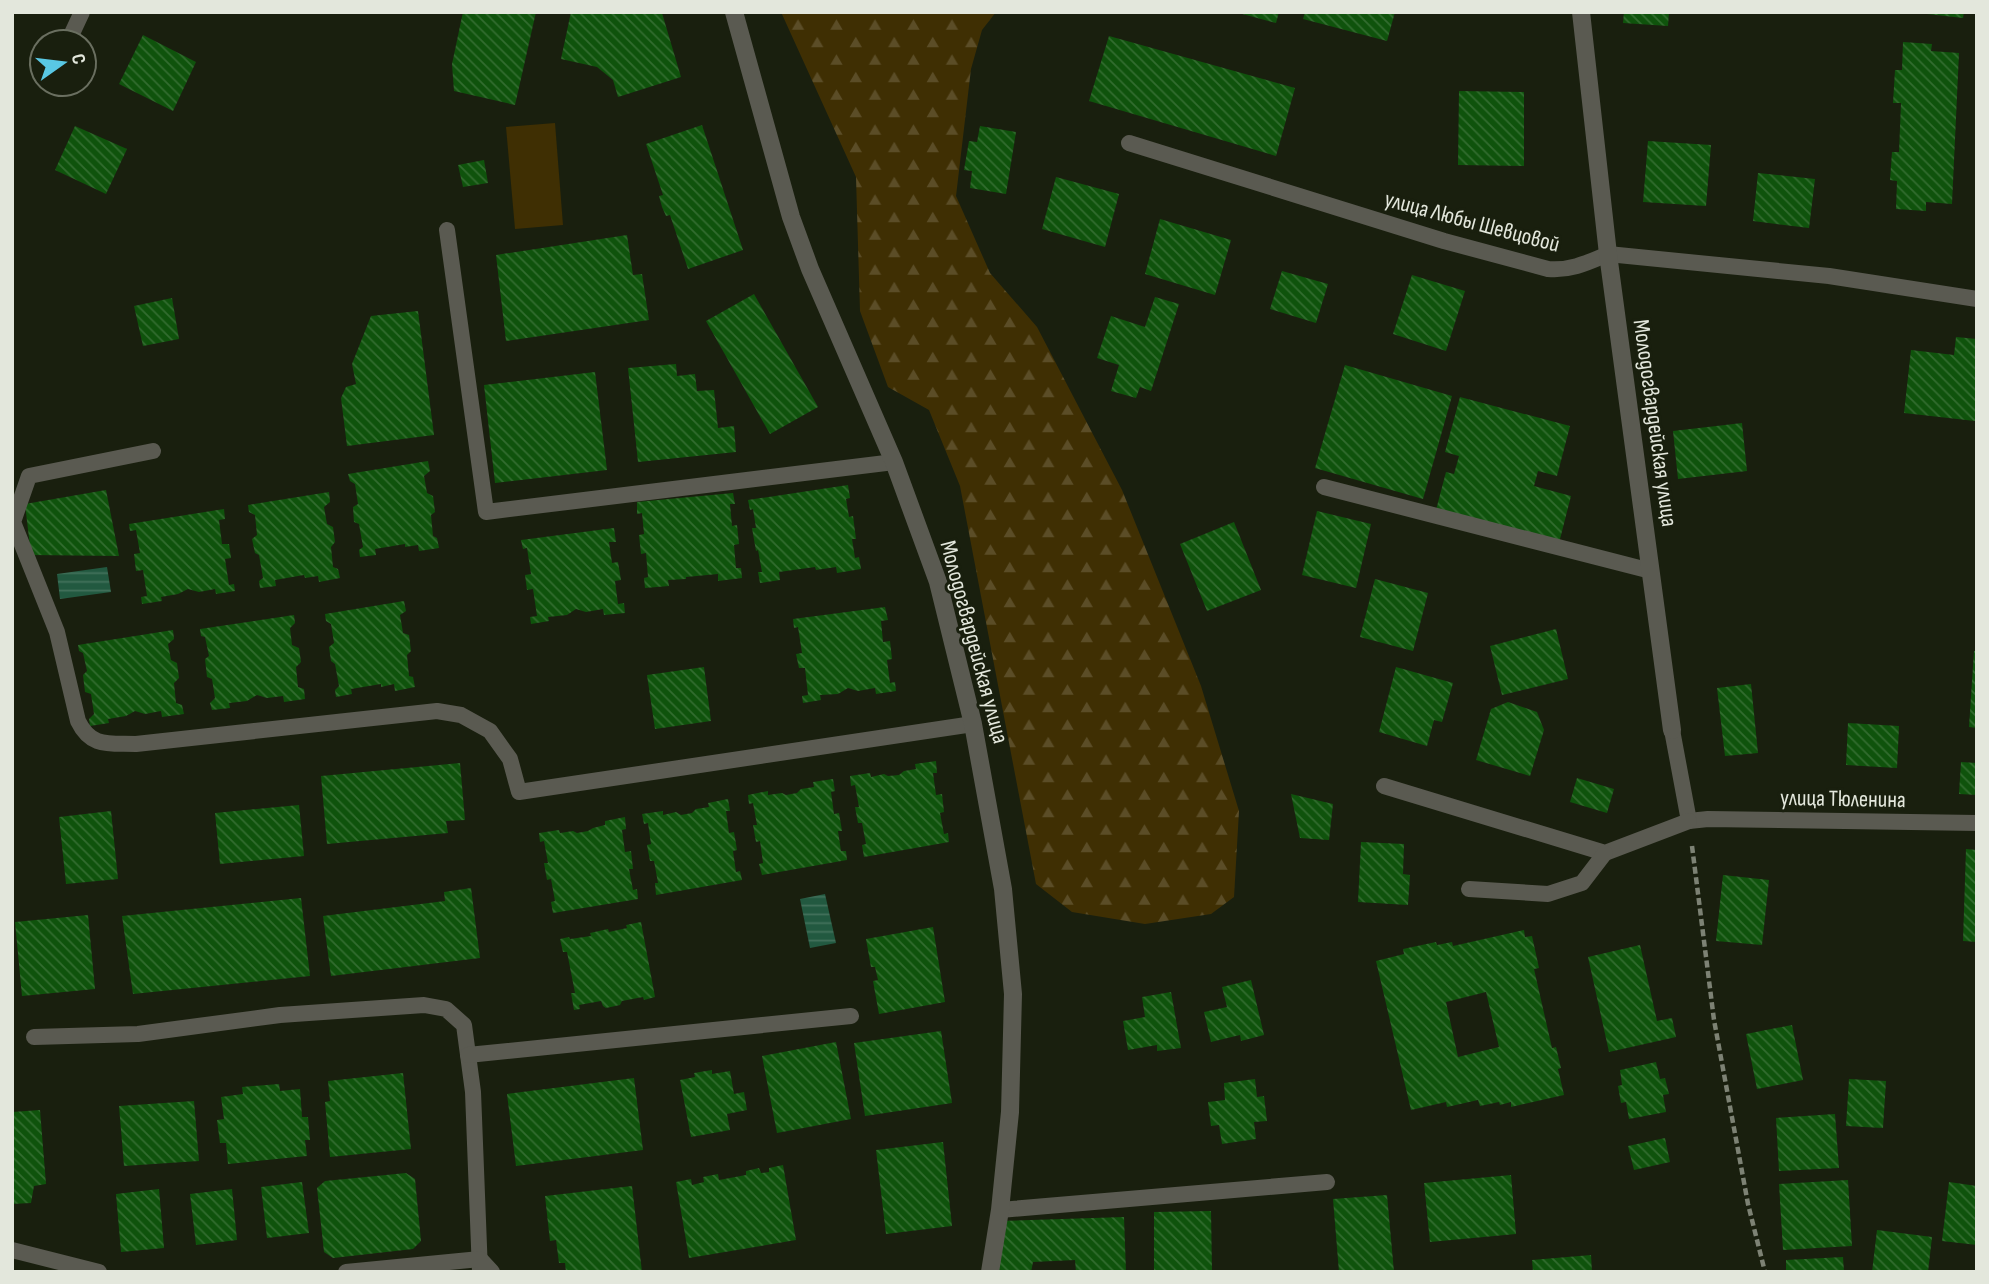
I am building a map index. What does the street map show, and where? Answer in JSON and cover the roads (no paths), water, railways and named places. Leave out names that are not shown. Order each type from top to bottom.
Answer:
[{"type":"street","name":"Молодогвардейская улица","points":[[734,12],[791,217],[810,269],[894,462],[938,582],[973,724],[1003,889],[1013,994],[1010,1112],[1000,1210],[990,1272]]},
{"type":"street","name":"Молодогвардейская улица","points":[[1581,12],[1608,254],[1672,730]]},
{"type":"lane","points":[[75,28],[82,12]]},
{"type":"lane","name":"улица Любы Шевцовой","points":[[1129,143],[1444,241],[1548,269],[1563,270],[1580,266],[1608,254],[1829,276],[1977,299]]},
{"type":"lane","points":[[447,230],[486,512],[894,462]]},
{"type":"lane","points":[[153,451],[29,476],[13,522],[57,632],[78,720],[84,733],[94,741],[136,744],[437,711],[461,715],[490,731],[510,759],[519,792],[973,724]]},
{"type":"lane","points":[[1324,488],[1651,571]]},
{"type":"lane","name":"Молодогвардейская улица","points":[[1672,730],[1689,821]]},
{"type":"lane","points":[[1384,786],[1605,853]]},
{"type":"lane","name":"улица Тюленина","points":[[1689,821],[1708,819],[1977,823]]},
{"type":"lane","points":[[1469,889],[1548,894],[1582,883],[1605,853],[1689,821]]},
{"type":"lane","points":[[34,1037],[138,1034],[280,1015],[424,1005],[446,1009],[464,1025],[473,1092],[480,1266]]},
{"type":"lane","points":[[468,1055],[851,1016]]},
{"type":"lane","points":[[1000,1210],[1327,1182]]},
{"type":"lane","points":[[12,1250],[99,1272]]},
{"type":"lane","points":[[346,1272],[480,1266],[492,1272]]}]
